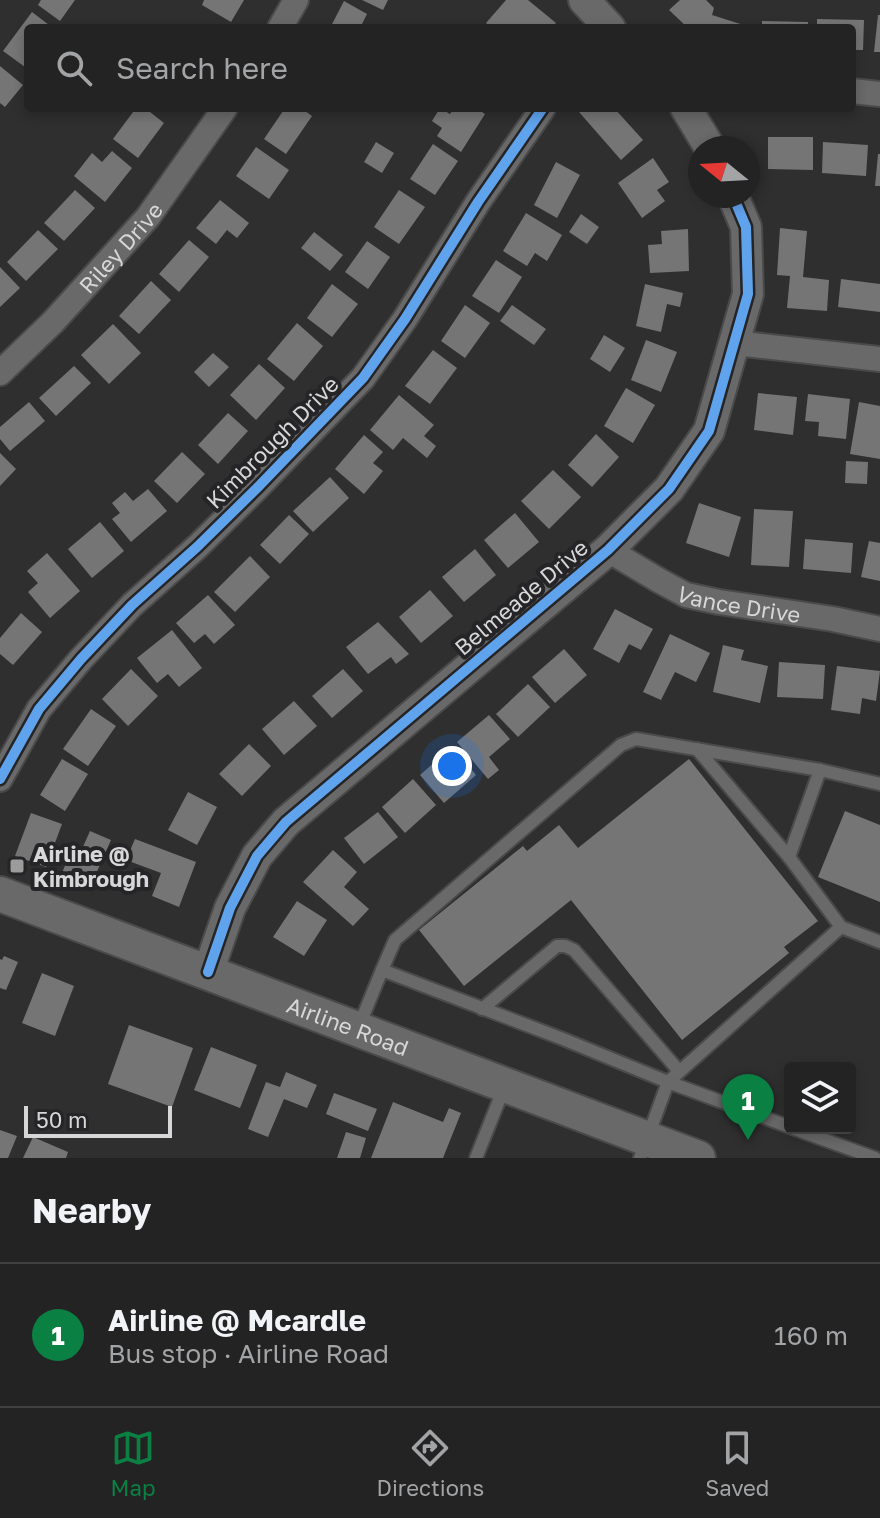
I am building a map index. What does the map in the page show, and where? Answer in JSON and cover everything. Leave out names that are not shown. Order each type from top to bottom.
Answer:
[{"type":"main road","name":"Airline Road","points":[[0,894],[505,1085],[643,1148],[698,1158]]},
{"type":"street","points":[[282,24],[296,0]]},
{"type":"street","points":[[584,0],[606,24]]},
{"type":"street","points":[[856,91],[880,94]]},
{"type":"street","name":"Riley Drive","points":[[0,373],[53,322],[148,217],[222,112]]},
{"type":"street","name":"Kimbrough Drive","points":[[0,779],[39,709],[81,659],[132,605],[257,488],[363,378],[540,112]]},
{"type":"street","points":[[688,112],[703,136]]},
{"type":"street","name":"Belmeade Drive","points":[[208,972],[230,908],[257,856],[286,822],[608,550],[669,489],[709,431],[748,294],[746,227],[738,208]]},
{"type":"street","points":[[735,343],[880,359]]},
{"type":"street","name":"Vance Drive","points":[[608,550],[686,595],[880,629]]},
{"type":"lane","points":[[358,1029],[395,940],[621,745],[636,739],[820,770],[880,784]]},
{"type":"lane","points":[[697,749],[789,857],[841,927],[880,942]]},
{"type":"lane","points":[[789,857],[820,770]]},
{"type":"lane","points":[[643,1148],[668,1082],[841,927]]},
{"type":"lane","points":[[482,1009],[557,946],[565,946],[574,950],[679,1071]]},
{"type":"lane","points":[[382,970],[784,1125]]},
{"type":"lane","points":[[476,1158],[505,1085]]},
{"type":"lane","points":[[808,1134],[875,1158]]},
{"type":"building","points":[[41,0],[75,0],[60,21],[38,5]]},
{"type":"building","points":[[204,0],[244,0],[231,22],[202,5]]},
{"type":"building","points":[[362,0],[388,0],[383,10]]},
{"type":"building","points":[[506,0],[528,0],[556,23],[487,24]]},
{"type":"building","points":[[680,0],[706,0],[714,8],[712,15],[740,24],[684,24],[669,10]]},
{"type":"building","points":[[344,1],[367,14],[362,24],[332,24]]},
{"type":"building","points":[[32,12],[48,24],[24,24],[24,66],[3,51]]},
{"type":"building","points":[[878,15],[880,52],[874,52]]},
{"type":"building","points":[[817,19],[864,20],[863,50],[856,50],[856,24],[817,24]]},
{"type":"building","points":[[762,21],[808,22],[808,24],[762,24]]},
{"type":"building","points":[[0,66],[23,85],[5,107],[0,103]]},
{"type":"building","points":[[133,112],[150,112],[164,123],[138,158],[113,139]]},
{"type":"building","points":[[282,112],[306,112],[312,116],[286,154],[264,139]]},
{"type":"building","points":[[438,112],[485,114],[461,152],[437,136],[442,128],[432,121]]},
{"type":"building","points":[[579,112],[618,112],[643,140],[621,160]]},
{"type":"building","points":[[768,137],[813,137],[813,170],[768,169]]},
{"type":"building","points":[[376,142],[394,153],[382,173],[364,162]]},
{"type":"building","points":[[823,142],[868,145],[866,176],[822,173]]},
{"type":"building","points":[[433,144],[458,161],[435,195],[410,179]]},
{"type":"building","points":[[256,147],[289,170],[269,199],[236,176]]},
{"type":"building","points":[[112,151],[132,168],[105,202],[74,176],[92,153],[102,162]]},
{"type":"building","points":[[878,154],[880,186],[875,186]]},
{"type":"building","points":[[653,158],[669,182],[657,190],[665,201],[642,218],[618,183]]},
{"type":"building","points":[[556,162],[580,175],[557,218],[534,205]]},
{"type":"building","points":[[75,190],[95,208],[64,241],[44,223]]},
{"type":"building","points":[[399,190],[425,207],[399,244],[374,227]]},
{"type":"building","points":[[220,200],[249,223],[237,238],[227,230],[216,244],[196,228]]},
{"type":"building","points":[[526,213],[562,235],[547,261],[535,253],[527,266],[503,251]]},
{"type":"building","points":[[581,214],[599,227],[587,244],[569,232]]},
{"type":"building","points":[[780,228],[807,231],[803,277],[829,280],[827,311],[787,308],[790,276],[777,275]]},
{"type":"building","points":[[688,229],[689,271],[650,273],[648,245],[662,244],[661,231]]},
{"type":"building","points":[[38,230],[58,249],[26,281],[7,262]]},
{"type":"building","points":[[314,232],[343,255],[330,271],[301,248]]},
{"type":"building","points":[[189,240],[209,257],[179,292],[159,274]]},
{"type":"building","points":[[367,241],[390,257],[368,289],[345,272]]},
{"type":"building","points":[[496,260],[522,277],[499,313],[472,296]]},
{"type":"building","points":[[0,267],[20,288],[0,307]]},
{"type":"building","points":[[841,279],[880,284],[880,312],[838,307]]},
{"type":"building","points":[[151,281],[171,300],[139,334],[119,316]]},
{"type":"building","points":[[332,284],[358,304],[332,337],[307,318]]},
{"type":"building","points":[[645,284],[683,293],[680,307],[667,304],[661,332],[636,326]]},
{"type":"building","points":[[465,305],[490,323],[465,358],[441,341]]},
{"type":"building","points":[[512,305],[546,329],[534,345],[500,321]]},
{"type":"building","points":[[297,323],[323,346],[294,381],[267,359]]},
{"type":"building","points":[[113,324],[141,353],[109,384],[81,355]]},
{"type":"building","points":[[604,335],[625,348],[610,372],[590,359]]},
{"type":"building","points":[[646,340],[677,352],[661,392],[631,380]]},
{"type":"building","points":[[433,350],[457,368],[430,404],[405,386]]},
{"type":"building","points":[[213,353],[229,367],[209,387],[194,372]]},
{"type":"building","points":[[259,364],[285,388],[256,420],[230,395]]},
{"type":"building","points":[[74,366],[91,383],[56,416],[39,398]]},
{"type":"building","points":[[626,388],[655,405],[633,443],[604,426]]},
{"type":"building","points":[[758,393],[797,397],[793,435],[754,430]]},
{"type":"building","points":[[808,394],[850,399],[846,439],[818,436],[819,422],[805,421]]},
{"type":"building","points":[[399,395],[434,425],[424,436],[436,446],[427,458],[403,438],[393,450],[370,430]]},
{"type":"building","points":[[29,402],[45,421],[10,451],[0,439],[0,427]]},
{"type":"building","points":[[859,402],[880,406],[880,459],[850,454]]},
{"type":"building","points":[[228,413],[248,431],[218,464],[198,445]]},
{"type":"building","points":[[596,434],[619,457],[592,487],[568,465]]},
{"type":"building","points":[[364,435],[383,452],[373,463],[383,471],[364,494],[335,469]]},
{"type":"building","points":[[182,452],[205,474],[177,503],[154,481]]},
{"type":"building","points":[[0,453],[16,469],[0,486]]},
{"type":"building","points":[[846,461],[868,462],[867,484],[845,483]]},
{"type":"building","points":[[553,470],[581,497],[549,529],[521,501]]},
{"type":"building","points":[[330,477],[349,498],[313,532],[293,511]]},
{"type":"building","points":[[148,489],[167,511],[131,542],[112,519],[120,513],[112,503],[125,492],[133,501]]},
{"type":"building","points":[[699,503],[741,517],[729,557],[686,543]]},
{"type":"building","points":[[754,509],[793,511],[789,567],[751,565]]},
{"type":"building","points":[[515,513],[539,542],[508,568],[484,540]]},
{"type":"building","points":[[289,515],[309,534],[280,564],[260,545]]},
{"type":"building","points":[[100,522],[124,551],[92,578],[68,549]]},
{"type":"building","points":[[805,539],[853,543],[851,573],[803,569]]},
{"type":"building","points":[[869,541],[880,543],[880,581],[861,577]]},
{"type":"building","points":[[475,549],[496,575],[464,602],[442,577]]},
{"type":"building","points":[[47,553],[80,591],[50,618],[28,592],[38,583],[27,571]]},
{"type":"building","points":[[250,556],[270,577],[235,612],[214,592]]},
{"type":"building","points":[[430,590],[453,616],[421,643],[399,617]]},
{"type":"building","points":[[208,595],[235,625],[214,644],[205,634],[194,643],[176,623]]},
{"type":"building","points":[[615,609],[653,629],[641,650],[629,644],[619,663],[593,649]]},
{"type":"building","points":[[21,613],[42,632],[13,665],[0,654],[0,638]]},
{"type":"building","points":[[378,622],[409,654],[396,664],[391,657],[368,674],[346,647]]},
{"type":"building","points":[[172,630],[202,668],[179,687],[168,674],[157,683],[137,658]]},
{"type":"building","points":[[670,634],[710,653],[696,682],[675,672],[661,700],[643,692]]},
{"type":"building","points":[[723,645],[744,650],[741,660],[768,666],[760,703],[713,692]]},
{"type":"building","points":[[564,649],[587,675],[555,703],[532,677]]},
{"type":"building","points":[[779,662],[825,665],[823,699],[777,697]]},
{"type":"building","points":[[837,666],[880,671],[876,701],[862,698],[860,714],[831,710]]},
{"type":"building","points":[[131,669],[158,696],[128,726],[102,699]]},
{"type":"building","points":[[343,669],[363,691],[332,718],[312,696]]},
{"type":"building","points":[[528,684],[550,707],[518,737],[496,714]]},
{"type":"building","points":[[294,701],[317,726],[284,755],[262,729]]},
{"type":"building","points":[[91,709],[116,726],[88,766],[63,749]]},
{"type":"building","points":[[489,715],[510,739],[489,757],[499,770],[488,779],[457,742]]},
{"type":"building","points":[[249,744],[271,766],[242,796],[219,774]]},
{"type":"building","points":[[452,747],[476,775],[444,803],[420,775]]},
{"type":"building","points":[[62,759],[88,774],[65,811],[40,795]]},
{"type":"building","points":[[689,759],[818,921],[784,947],[789,953],[682,1040],[571,900],[464,986],[419,930],[523,846],[527,851],[559,825],[578,848]]},
{"type":"building","points":[[413,779],[436,805],[405,833],[382,807]]},
{"type":"building","points":[[188,792],[217,807],[197,845],[168,830]]},
{"type":"building","points":[[845,811],[880,825],[880,902],[818,877]]},
{"type":"building","points":[[378,812],[398,837],[364,864],[344,838]]},
{"type":"building","points":[[31,813],[62,824],[46,867],[15,856]]},
{"type":"building","points":[[90,831],[111,840],[91,885],[62,873],[73,846],[82,849]]},
{"type":"building","points":[[135,839],[196,862],[179,907],[152,896],[161,873],[126,860]]},
{"type":"building","points":[[333,850],[357,872],[344,887],[369,909],[353,926],[303,882]]},
{"type":"building","points":[[297,901],[327,920],[304,956],[273,937]]},
{"type":"building","points":[[4,956],[18,962],[6,990],[0,988],[0,959]]},
{"type":"building","points":[[42,973],[74,986],[55,1036],[22,1023]]},
{"type":"building","points":[[129,1025],[193,1048],[172,1107],[108,1084]]},
{"type":"building","points":[[211,1047],[257,1065],[240,1108],[194,1090]]},
{"type":"building","points":[[286,1072],[317,1085],[307,1108],[284,1099],[268,1137],[248,1129],[266,1082],[280,1087]]},
{"type":"building","points":[[334,1093],[377,1109],[368,1131],[326,1114]]},
{"type":"building","points":[[393,1102],[443,1122],[449,1108],[461,1113],[443,1158],[371,1158]]},
{"type":"building","points":[[0,1130],[17,1136],[8,1158],[0,1158]]},
{"type":"building","points":[[346,1132],[366,1138],[360,1158],[337,1158]]},
{"type":"building","points":[[33,1137],[68,1152],[66,1158],[23,1158]]},
{"type":"cycle path","points":[[0,779],[39,709],[81,659],[132,605],[257,488],[363,378],[540,112]]},
{"type":"cycle path","points":[[208,972],[230,908],[257,856],[286,822],[608,550],[669,489],[709,431],[748,294],[746,227],[738,208]]},
{"type":"place","name":"Airline @ Kimbrough","points":[[17,866]]},
{"type":"place","name":"Airline @ Mcardle","points":[[748,1140]]}]
